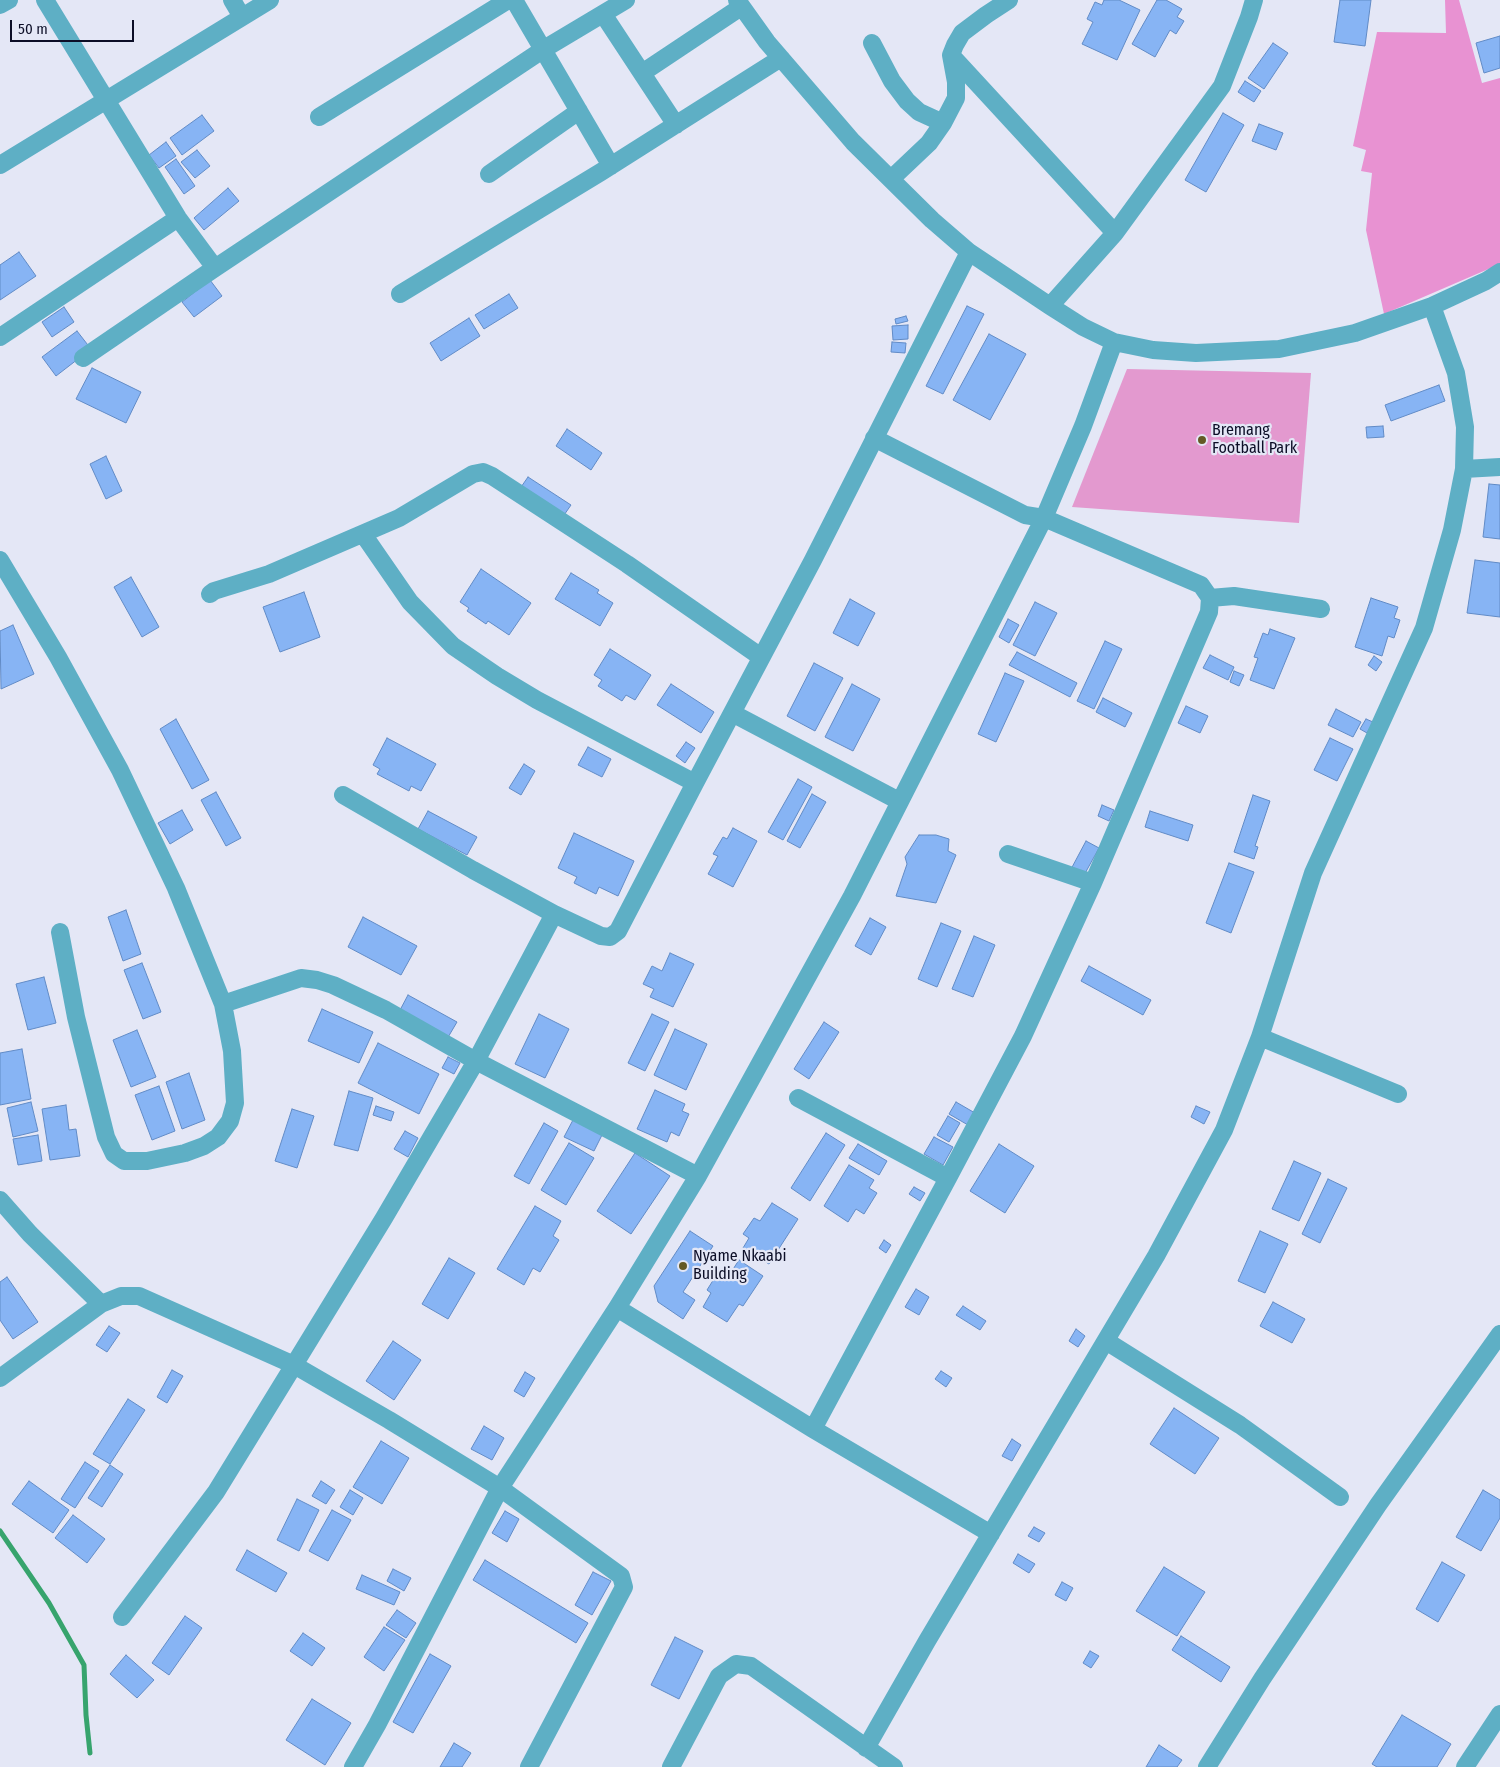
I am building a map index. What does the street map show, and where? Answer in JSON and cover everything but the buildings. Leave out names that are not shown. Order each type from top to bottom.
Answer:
[{"type":"street","points":[[0,5],[9,0]]},
{"type":"street","points":[[45,0],[178,218],[215,268]]},
{"type":"street","points":[[232,0],[242,17]]},
{"type":"street","points":[[0,165],[270,0]]},
{"type":"street","points":[[319,117],[508,0]]},
{"type":"street","points":[[514,0],[611,166]]},
{"type":"street","points":[[83,358],[544,49],[626,0]]},
{"type":"street","points":[[891,179],[929,143],[943,123],[956,98],[956,82],[951,55],[962,33],[1008,0]]},
{"type":"street","points":[[1050,306],[1115,233],[1222,86],[1254,0]]},
{"type":"street","points":[[642,73],[739,4],[781,58],[853,142],[932,220],[969,252],[1083,327],[1114,342],[1153,350],[1196,352],[1278,349],[1355,333],[1432,306],[1500,272]]},
{"type":"street","points":[[603,14],[676,125]]},
{"type":"street","points":[[872,43],[892,81],[907,101],[919,112],[943,123]]},
{"type":"street","points":[[951,55],[1115,233]]},
{"type":"street","points":[[400,294],[611,166],[781,58]]},
{"type":"street","points":[[489,174],[579,111]]},
{"type":"street","points":[[0,337],[178,218]]},
{"type":"street","points":[[343,795],[554,914],[601,936],[610,937],[618,931],[694,782],[814,560],[969,252]]},
{"type":"street","points":[[866,1748],[927,1641],[1156,1256],[1224,1130],[1260,1037],[1313,873],[1424,628],[1452,530],[1464,469],[1466,427],[1456,373],[1432,306]]},
{"type":"street","points":[[353,1767],[377,1725],[500,1488],[617,1308],[698,1176],[852,896],[1044,518],[1083,426],[1114,342]]},
{"type":"street","points":[[813,1429],[1023,1036],[1093,883],[1209,612],[1210,598],[1201,585],[1044,518],[1025,515],[874,438]]},
{"type":"street","points":[[1464,469],[1500,467]]},
{"type":"street","points":[[210,594],[214,591],[269,574],[399,518],[473,474],[483,472],[627,564],[761,657]]},
{"type":"street","points":[[362,534],[410,602],[453,646],[537,700],[694,782]]},
{"type":"street","points":[[0,560],[58,657],[120,770],[176,888],[223,1004],[232,1051],[236,1103],[230,1121],[218,1138],[185,1153],[147,1161],[124,1161],[114,1154],[106,1137],[76,1016],[60,932]]},
{"type":"street","points":[[1210,598],[1234,596],[1321,609]]},
{"type":"street","points":[[732,713],[899,801]]},
{"type":"street","points":[[1008,854],[1093,883]]},
{"type":"street","points":[[122,1617],[216,1492],[384,1218],[476,1061],[554,914]]},
{"type":"street","points":[[223,1004],[300,978],[317,980],[333,985],[386,1010],[476,1061],[698,1176]]},
{"type":"street","points":[[1260,1037],[1398,1094]]},
{"type":"street","points":[[798,1098],[948,1178]]},
{"type":"street","points":[[0,1200],[30,1234],[101,1304]]},
{"type":"street","points":[[0,1378],[101,1304],[121,1296],[140,1296],[294,1365],[500,1488],[621,1576],[624,1587],[529,1767]]},
{"type":"street","points":[[617,1308],[813,1429],[991,1534]]},
{"type":"street","points":[[1207,1767],[1262,1679],[1373,1513],[1500,1334]]},
{"type":"street","points":[[1106,1341],[1240,1425],[1340,1497]]},
{"type":"street","points":[[671,1767],[720,1676],[736,1664],[751,1666],[894,1767]]},
{"type":"street","points":[[1465,1767],[1500,1714]]},
{"type":"shaded area","points":[[1445,0],[1459,0],[1482,83],[1500,78],[1500,264],[1384,314],[1366,230],[1372,173],[1361,171],[1366,150],[1353,146],[1377,32],[1446,33]]},
{"type":"shaded area","name":"Bremang Football Park","points":[[1127,369],[1311,373],[1299,523],[1072,507]]},
{"type":"waterway","points":[[0,1531],[49,1603],[84,1665],[90,1753]]},
{"type":"place","name":"Bremang Football Park","points":[[1202,440]]},
{"type":"place","name":"Nyame Nkaabi Building","points":[[683,1266]]}]
